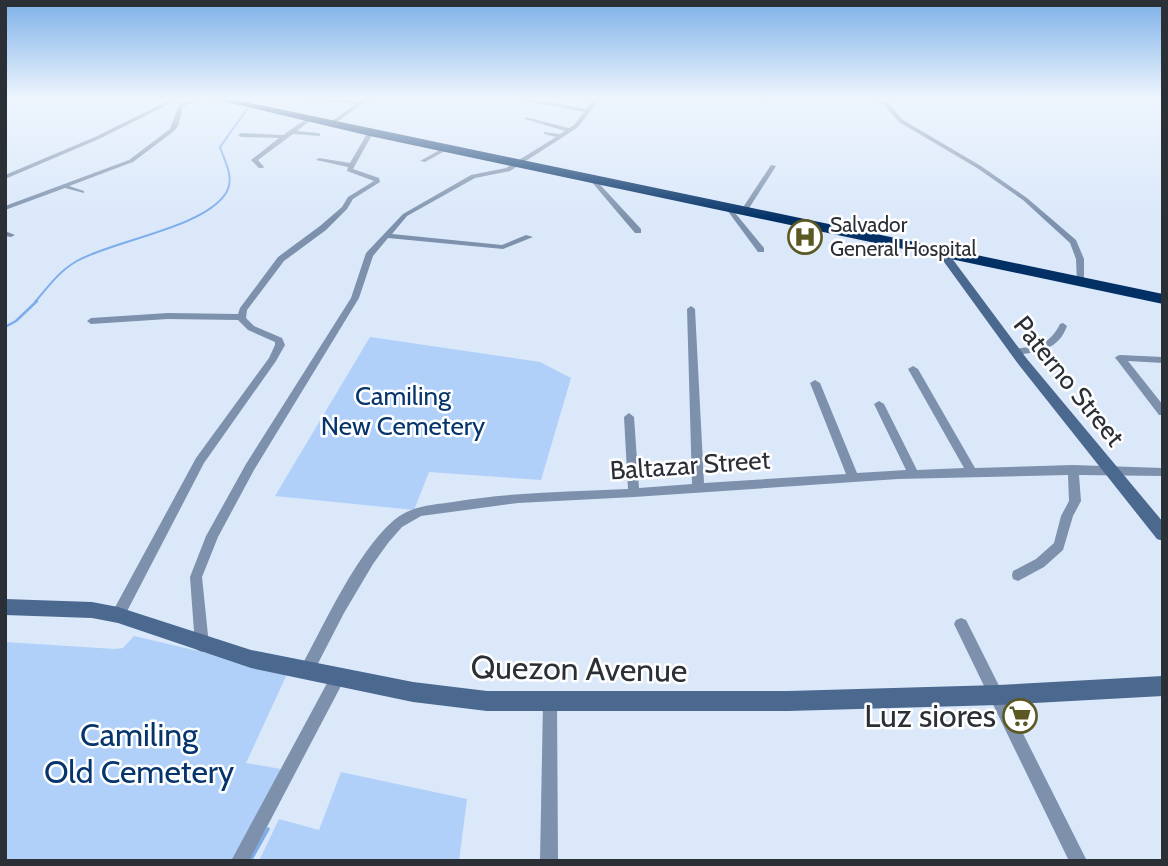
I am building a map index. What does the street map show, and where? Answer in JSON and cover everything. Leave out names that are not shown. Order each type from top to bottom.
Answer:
[{"type":"highway","points":[[395,138],[1163,299]]},
{"type":"street","points":[[5,177],[96,138]]},
{"type":"street","points":[[5,208],[106,172],[143,153],[161,138]]},
{"type":"street","points":[[261,167],[254,160],[283,138]]},
{"type":"street","points":[[242,317],[248,302],[281,259],[323,228],[345,208],[350,198],[377,182],[377,179],[350,171],[349,165],[366,138]]},
{"type":"street","points":[[202,645],[196,577],[212,536],[250,467],[355,298],[365,262],[405,215],[473,176],[504,172],[557,138]]},
{"type":"street","points":[[931,138],[1025,199],[1073,242],[1080,259],[1081,283]]},
{"type":"street","points":[[424,161],[445,149]]},
{"type":"street","points":[[319,160],[349,165]]},
{"type":"street","points":[[744,212],[773,166]]},
{"type":"street","points":[[592,179],[638,231]]},
{"type":"street","points":[[66,187],[82,192]]},
{"type":"street","points":[[729,209],[761,250]]},
{"type":"street","points":[[385,236],[502,247],[529,237]]},
{"type":"street","name":"Paterno Street","points":[[944,255],[1014,352],[1163,534]]},
{"type":"street","points":[[691,309],[698,487]]},
{"type":"street","points":[[91,321],[168,316],[242,317],[251,328],[279,340],[280,345],[273,359],[200,461],[118,615]]},
{"type":"street","points":[[1014,352],[1044,348],[1061,334],[1063,326]]},
{"type":"street","points":[[1163,360],[1120,358],[1163,412]]},
{"type":"street","points":[[913,369],[972,472]]},
{"type":"street","points":[[815,383],[853,478]]},
{"type":"street","points":[[880,404],[914,475]]},
{"type":"street","points":[[629,417],[634,492]]},
{"type":"street","points":[[1018,575],[1040,563],[1059,546],[1067,516],[1075,501],[1073,470]]},
{"type":"street","name":"Baltazar Street","points":[[307,670],[378,546],[394,527],[412,514],[474,502],[853,478],[1073,470],[1163,472]]},
{"type":"street","name":"Quezon Avenue","points":[[5,607],[92,610],[118,615],[251,659],[337,679],[487,701],[788,701],[998,695],[1163,686]]},
{"type":"street","points":[[961,624],[1078,861]]},
{"type":"street","points":[[240,861],[337,679]]},
{"type":"street","points":[[549,861],[550,702]]},
{"type":"green space","name":"Camiling New Cemetery","points":[[370,337],[540,362],[571,378],[541,480],[429,472],[414,510],[275,496]]},
{"type":"green space","name":"Camiling Old Cemetery","points":[[134,636],[288,672],[246,763],[281,769],[235,861],[5,861],[5,642],[115,649],[123,648]]},
{"type":"green space","points":[[341,772],[467,799],[459,861],[259,861],[279,819],[319,830]]},
{"type":"waterway","points":[[35,302],[59,274],[77,261],[179,224],[215,205],[226,193],[230,182],[220,147],[226,138]]},
{"type":"waterway","points":[[5,327],[16,321],[37,301]]},
{"type":"waterway","points":[[250,861],[268,829]]},
{"type":"place","name":"Salvador General Hospital","points":[[805,237]]},
{"type":"place","name":"Luz siores","points":[[1020,716]]}]
